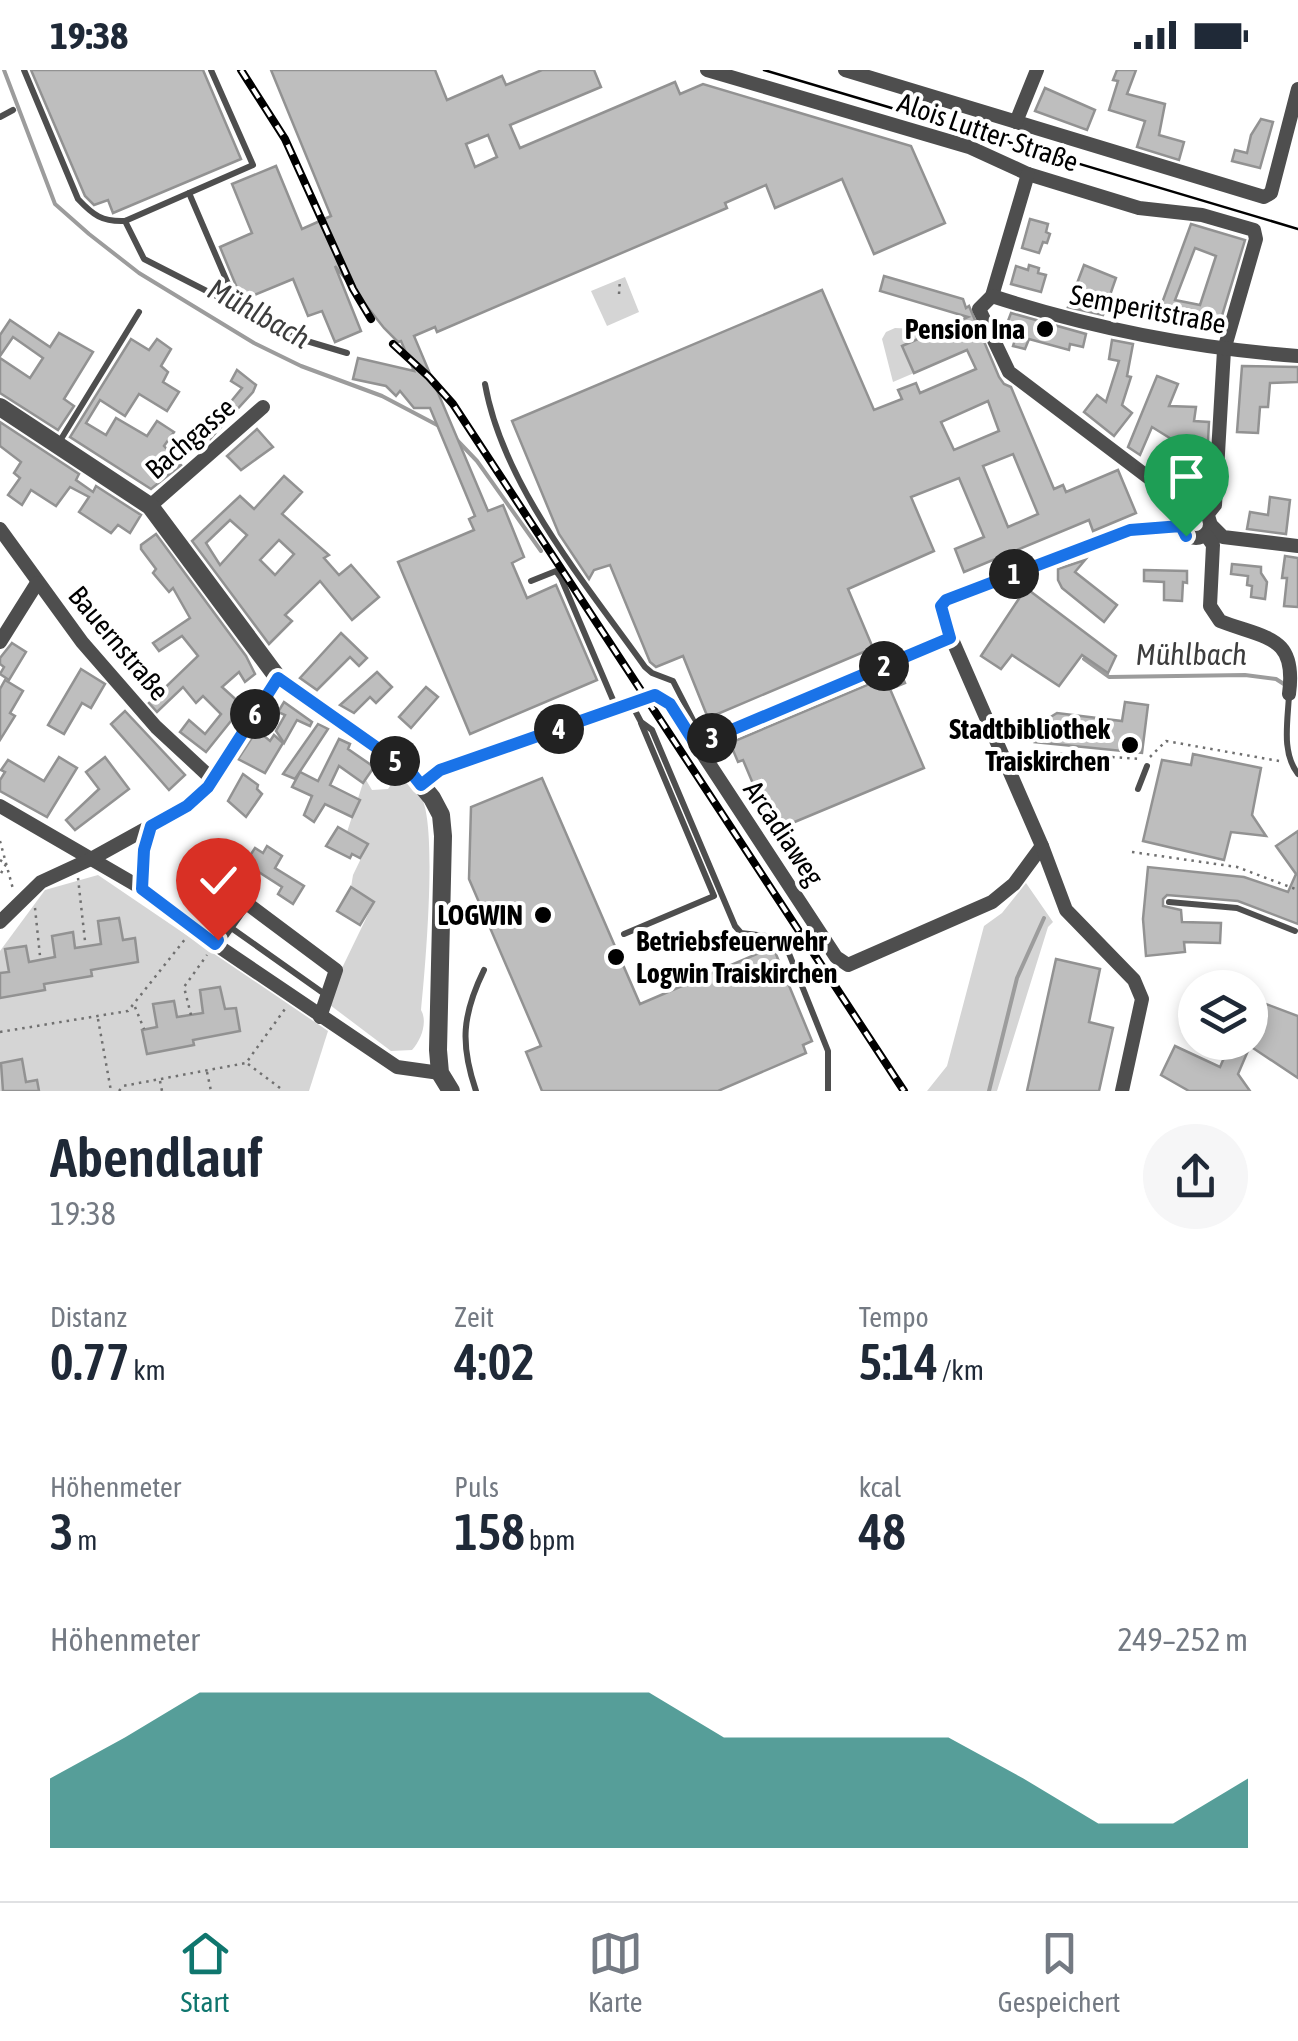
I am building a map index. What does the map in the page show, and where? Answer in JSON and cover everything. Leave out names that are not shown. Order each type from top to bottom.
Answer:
[{"type":"street","name":"Alois Lutter-Straße","points":[[708,70],[968,147],[1028,174],[1139,208],[1202,215],[1254,230],[1256,238],[1224,350]]},
{"type":"street","name":"Alois Lutter-Straße","points":[[846,70],[1264,197],[1271,193],[1298,89]]},
{"type":"street","points":[[1016,122],[1037,70]]},
{"type":"street","points":[[1028,174],[992,296],[979,309],[1009,372],[1161,486],[1184,519],[1186,536],[1196,539],[1208,525],[1215,505],[1224,350]]},
{"type":"street","name":"Semperitstraße","points":[[992,296],[1072,322],[1224,350],[1298,356]]},
{"type":"street","points":[[0,407],[150,506],[278,678],[410,771],[421,785],[440,816],[443,836],[438,1050],[440,1073],[451,1091]]},
{"type":"street","name":"Bachgasse","points":[[150,506],[262,407]]},
{"type":"street","points":[[1122,1091],[1142,999],[1134,980],[1066,910],[1042,846],[950,638],[941,606],[946,600],[1130,530],[1184,519],[1198,510],[1214,545],[1210,606],[1213,615],[1282,645],[1289,655],[1290,687]]},
{"type":"street","points":[[1208,525],[1222,536],[1298,546]]},
{"type":"street","name":"Bauernstraße","points":[[0,529],[82,642],[156,726],[212,780]]},
{"type":"street","points":[[0,642],[37,583]]},
{"type":"street","points":[[0,922],[33,888],[187,806],[212,780],[278,678]]},
{"type":"street","name":"Arcadiaweg","points":[[421,785],[440,770],[661,696],[670,704],[836,957],[848,965],[992,902],[1014,884],[1042,846]]},
{"type":"street","points":[[0,806],[142,889],[193,929],[397,1066],[440,1073]]},
{"type":"street","points":[[142,889],[144,850],[151,826]]},
{"type":"street","points":[[215,944],[245,902],[336,970],[320,1016]]},
{"type":"lane","points":[[24,70],[78,199],[106,222],[125,221],[253,165],[211,70]]},
{"type":"lane","points":[[0,117],[13,110]]},
{"type":"lane","points":[[188,193],[238,307]]},
{"type":"lane","points":[[125,221],[144,258],[300,340],[347,352]]},
{"type":"lane","points":[[58,445],[139,312]]},
{"type":"lane","points":[[485,384],[503,443],[534,505],[645,667],[673,681],[693,720],[693,740]]},
{"type":"lane","points":[[532,581],[556,571],[624,706],[652,730],[735,926],[741,933],[774,937],[786,946],[828,1051],[828,1091]]},
{"type":"lane","points":[[1290,687],[1287,748],[1290,764],[1298,774]]},
{"type":"lane","points":[[624,934],[714,896],[641,722]]},
{"type":"lane","points":[[1138,789],[1147,766]]},
{"type":"lane","points":[[1169,902],[1237,908],[1295,931]]},
{"type":"lane","points":[[229,926],[327,995]]},
{"type":"lane","points":[[476,1091],[466,1060],[465,1025],[470,998],[484,970]]},
{"type":"path","points":[[619,294],[620,279]]},
{"type":"path","points":[[693,740],[950,638]]},
{"type":"path","points":[[1004,757],[1037,752],[1147,760],[1166,742],[1290,764]]},
{"type":"path","points":[[0,841],[18,904]]},
{"type":"path","points":[[1132,852],[1237,867],[1298,890]]},
{"type":"path","points":[[0,860],[6,864]]},
{"type":"path","points":[[0,875],[6,864]]},
{"type":"path","points":[[76,865],[85,941]]},
{"type":"path","points":[[33,888],[40,956]]},
{"type":"path","points":[[0,1032],[128,1011],[193,929]]},
{"type":"path","points":[[190,1015],[184,987],[215,944]]},
{"type":"path","points":[[119,1091],[123,1086],[246,1063],[293,998]]},
{"type":"path","points":[[134,1004],[144,1029]]},
{"type":"path","points":[[98,1016],[111,1091]]},
{"type":"path","points":[[246,1063],[284,1091]]},
{"type":"path","points":[[207,1071],[211,1091]]},
{"type":"path","points":[[160,1080],[162,1091]]},
{"type":"shaded area","points":[[625,277],[639,312],[607,326],[591,291]]},
{"type":"shaded area","points":[[895,328],[938,330],[902,346],[914,373],[893,382],[882,339]]},
{"type":"shaded area","points":[[398,775],[421,797],[426,812],[429,899],[422,1031],[412,1050],[391,1051],[330,1005],[343,966],[374,902],[351,887],[368,844],[347,832],[363,783],[366,780],[372,790],[388,789]]},
{"type":"shaded area","points":[[98,875],[328,1031],[309,1091],[0,1091],[0,951],[45,890]]},
{"type":"shaded area","points":[[1026,883],[1053,922],[1048,927],[997,1091],[927,1091],[947,1066],[984,926],[1002,913]]},
{"type":"building","points":[[31,70],[203,70],[241,159],[113,213],[108,200],[94,205],[85,196]]},
{"type":"building","points":[[271,70],[435,70],[447,100],[502,76],[506,85],[542,70],[594,70],[601,87],[510,125],[520,148],[675,82],[680,94],[703,84],[911,146],[945,223],[874,254],[842,179],[775,208],[766,185],[725,203],[727,208],[437,332],[435,327],[414,336],[488,511],[503,505],[524,557],[512,563],[527,598],[556,585],[597,680],[470,734],[398,562],[474,530],[469,519],[475,516],[430,408],[414,408],[400,391],[396,396],[386,386],[353,379],[358,358],[414,371],[401,341],[384,328],[335,266],[361,331],[335,342],[322,311],[308,316],[293,279],[242,300],[220,247],[252,233],[232,184],[276,166],[302,229],[331,216]],"holes":[[[488,135],[497,157],[475,167],[466,144]]]},
{"type":"building","points":[[1117,70],[1136,70],[1127,94],[1165,104],[1159,135],[1184,142],[1179,160],[1137,147],[1145,121],[1109,110],[1118,81],[1113,80]]},
{"type":"building","points":[[1045,88],[1095,110],[1087,130],[1035,111]]},
{"type":"building","points":[[1261,119],[1273,122],[1260,168],[1232,161],[1235,150],[1247,153],[1251,135]]},
{"type":"building","points":[[1030,219],[1048,224],[1046,232],[1050,234],[1039,253],[1022,248]]},
{"type":"building","points":[[1191,224],[1245,240],[1217,332],[1155,322]],"holes":[[[1195,248],[1216,256],[1200,305],[1175,300]]]},
{"type":"building","points":[[1029,265],[1046,275],[1041,292],[1011,284],[1016,266],[1028,270]]},
{"type":"building","points":[[1084,265],[1116,278],[1103,315],[1068,307]]},
{"type":"building","points":[[884,276],[963,299],[999,377],[1011,387],[1054,489],[1063,485],[1066,492],[1118,470],[1136,513],[1093,531],[1089,520],[964,572],[955,549],[984,537],[959,478],[911,497],[934,551],[848,589],[873,648],[708,718],[683,656],[656,667],[650,662],[610,565],[594,570],[589,579],[559,534],[512,421],[822,290],[874,410],[902,399],[898,390],[916,383],[920,393],[976,369],[967,350],[914,373],[902,346],[968,317],[880,291]],"holes":[[[988,401],[999,431],[954,450],[941,422]],[[1013,454],[1038,514],[1008,527],[983,466]]]},
{"type":"building","points":[[1011,313],[1086,334],[1083,347],[1070,344],[1069,350],[1029,339],[1025,349],[1013,346],[1017,333],[1005,329]]},
{"type":"building","points":[[10,320],[50,347],[59,333],[93,352],[64,399],[74,406],[58,430],[0,393],[0,358],[30,378],[43,358],[13,337],[0,356],[0,335]]},
{"type":"building","points":[[131,339],[149,350],[157,339],[171,349],[161,366],[168,372],[163,382],[179,392],[167,411],[139,394],[125,416],[100,400],[86,423],[106,435],[116,418],[147,436],[157,421],[174,432],[164,446],[181,465],[151,489],[70,437]]},
{"type":"building","points":[[1112,340],[1133,344],[1127,376],[1131,377],[1122,405],[1132,413],[1114,436],[1084,412],[1097,395],[1106,402],[1119,361],[1109,359]]},
{"type":"building","points":[[1242,366],[1298,367],[1298,382],[1270,383],[1268,407],[1260,407],[1258,433],[1237,432]]},
{"type":"building","points":[[237,370],[256,385],[210,439],[198,428],[219,406],[224,410],[242,388],[231,381]]},
{"type":"building","points":[[1157,376],[1178,384],[1169,406],[1196,407],[1194,421],[1209,422],[1205,499],[1194,498],[1197,455],[1152,427],[1140,455],[1128,447]]},
{"type":"building","points":[[0,422],[79,474],[76,480],[93,492],[96,486],[141,515],[130,533],[118,525],[111,533],[79,512],[89,497],[70,487],[56,506],[31,490],[22,505],[8,495],[20,478],[14,473],[21,462],[0,446]]},
{"type":"building","points":[[257,429],[273,447],[241,470],[227,456]]},
{"type":"building","points":[[284,476],[302,492],[282,514],[329,555],[324,558],[339,575],[351,565],[379,597],[352,620],[320,581],[285,615],[292,621],[269,644],[192,541],[240,496],[254,509]],"holes":[[[230,520],[247,535],[220,565],[206,543]],[[279,540],[294,554],[275,575],[260,560]]]},
{"type":"building","points":[[1270,497],[1290,500],[1286,534],[1247,529],[1250,512],[1268,515]]},
{"type":"building","points":[[156,534],[246,656],[255,674],[245,682],[239,672],[222,687],[243,706],[206,752],[180,732],[189,720],[205,734],[221,714],[203,696],[196,703],[183,687],[157,712],[149,703],[198,656],[182,636],[159,651],[153,643],[190,618],[173,588],[169,592],[153,573],[156,569],[141,549]]},
{"type":"building","points":[[1285,556],[1298,558],[1298,607],[1284,606]]},
{"type":"building","points":[[1085,560],[1075,572],[1117,605],[1104,622],[1062,588],[1058,580],[1058,569]]},
{"type":"building","points":[[1232,564],[1261,567],[1267,582],[1265,599],[1251,597],[1248,576],[1231,574]]},
{"type":"building","points":[[1144,570],[1187,571],[1182,601],[1164,600],[1164,582],[1144,581]]},
{"type":"building","points":[[1026,588],[1116,656],[1108,673],[1082,655],[1059,686],[1012,655],[1001,669],[981,656]]},
{"type":"building","points":[[341,633],[367,658],[359,666],[350,657],[317,690],[300,678]]},
{"type":"building","points":[[12,643],[26,652],[9,680],[0,674],[4,667],[0,658]]},
{"type":"building","points":[[81,669],[105,684],[91,708],[82,703],[64,734],[48,725]]},
{"type":"building","points":[[900,671],[905,683],[890,689],[924,768],[773,831],[743,760],[738,762],[730,743]]},
{"type":"building","points":[[377,672],[392,687],[376,703],[370,697],[354,713],[340,705]]},
{"type":"building","points":[[5,680],[23,691],[10,713],[15,716],[0,740],[0,689]]},
{"type":"building","points":[[426,687],[438,697],[411,728],[399,717]]},
{"type":"building","points":[[284,702],[312,722],[310,726],[297,720],[284,743],[276,731],[285,715],[278,712]]},
{"type":"building","points":[[1125,702],[1148,705],[1142,753],[1034,742],[1028,731],[1057,713],[1122,721]]},
{"type":"building","points":[[125,711],[185,775],[169,790],[111,724]]},
{"type":"building","points":[[318,724],[328,729],[295,779],[283,774]]},
{"type":"building","points":[[257,730],[270,741],[274,735],[283,743],[265,773],[238,759]]},
{"type":"building","points":[[339,739],[374,767],[363,783],[339,766],[330,785],[360,800],[352,817],[325,804],[314,822],[304,815],[312,796],[292,787],[300,772],[318,781]]},
{"type":"building","points":[[1193,754],[1261,768],[1252,815],[1266,836],[1231,832],[1224,860],[1143,841],[1162,760],[1191,765]]},
{"type":"building","points":[[59,757],[77,768],[47,817],[0,791],[5,772],[1,770],[8,760],[44,781]]},
{"type":"building","points":[[105,757],[129,789],[75,830],[66,820],[99,789],[86,772]]},
{"type":"building","points":[[243,774],[258,785],[262,794],[246,817],[228,801]]},
{"type":"building","name":"LOGWIN","points":[[542,778],[640,1004],[773,947],[812,1041],[803,1045],[806,1053],[718,1091],[542,1091],[526,1052],[541,1046],[469,879],[471,807]]},
{"type":"building","points":[[338,827],[368,844],[360,858],[352,854],[350,858],[326,846]]},
{"type":"building","points":[[1298,831],[1298,924],[1238,901],[1167,895],[1163,906],[1181,910],[1182,922],[1221,923],[1220,943],[1184,942],[1185,952],[1146,956],[1143,919],[1148,867],[1244,877],[1288,892],[1296,874],[1276,846]]},
{"type":"building","points":[[267,846],[282,856],[275,868],[304,886],[293,904],[278,894],[282,887],[254,869],[218,922],[208,915],[223,895],[205,882],[218,864],[236,877],[255,848],[263,853]]},
{"type":"building","points":[[351,887],[374,902],[360,925],[337,911]]},
{"type":"building","points":[[119,918],[123,940],[135,938],[138,962],[91,970],[92,976],[44,984],[45,990],[0,998],[0,973],[9,972],[5,949],[26,946],[29,962],[55,957],[52,936],[73,932],[75,948],[101,944],[98,921]]},
{"type":"building","points":[[1056,959],[1100,969],[1089,1022],[1113,1028],[1099,1091],[1027,1091]]},
{"type":"building","points":[[220,987],[225,1009],[236,1008],[240,1031],[147,1054],[142,1030],[157,1027],[153,1004],[174,1001],[177,1017],[203,1013],[200,990]]},
{"type":"building","points":[[1268,1005],[1298,1016],[1298,1078],[1268,1058]]},
{"type":"building","points":[[1175,1046],[1178,1060],[1205,1060],[1220,1067],[1223,1060],[1244,1060],[1238,1074],[1250,1091],[1189,1091],[1161,1075]]},
{"type":"building","points":[[22,1059],[26,1082],[37,1080],[39,1091],[3,1091],[1,1063]]},
{"type":"waterway","name":"Mühlbach","points":[[4,70],[55,204],[89,234],[139,273],[254,343],[301,366],[382,396],[439,426]]},
{"type":"waterway","name":"Mühlbach","points":[[455,438],[477,461],[541,551]]},
{"type":"waterway","name":"Mühlbach","points":[[1017,583],[1020,594]]},
{"type":"waterway","name":"Mühlbach","points":[[1084,659],[1109,677],[1245,675],[1276,679],[1287,686]]},
{"type":"waterway","points":[[989,1091],[1017,978],[1044,918]]},
{"type":"tram line","points":[[764,70],[1298,229]]},
{"type":"railway","points":[[241,70],[285,139],[353,289],[371,319]]},
{"type":"railway","points":[[393,344],[453,404],[904,1091]]},
{"type":"place","name":"Pension Ina","points":[[1045,329]]},
{"type":"place","name":"Stadtbibliothek Traiskirchen","points":[[1130,745]]},
{"type":"place","name":"LOGWIN","points":[[543,915]]},
{"type":"place","name":"Betriebsfeuerwehr Logwin Traiskirchen","points":[[616,957]]},
{"type":"route","points":[[218,940],[215,944],[142,889],[144,850],[151,826],[187,806],[208,787],[278,678],[410,771],[421,785],[440,770],[655,695],[666,699],[696,745],[950,638],[941,606],[946,600],[1130,530],[1181,526],[1186,536]]}]
